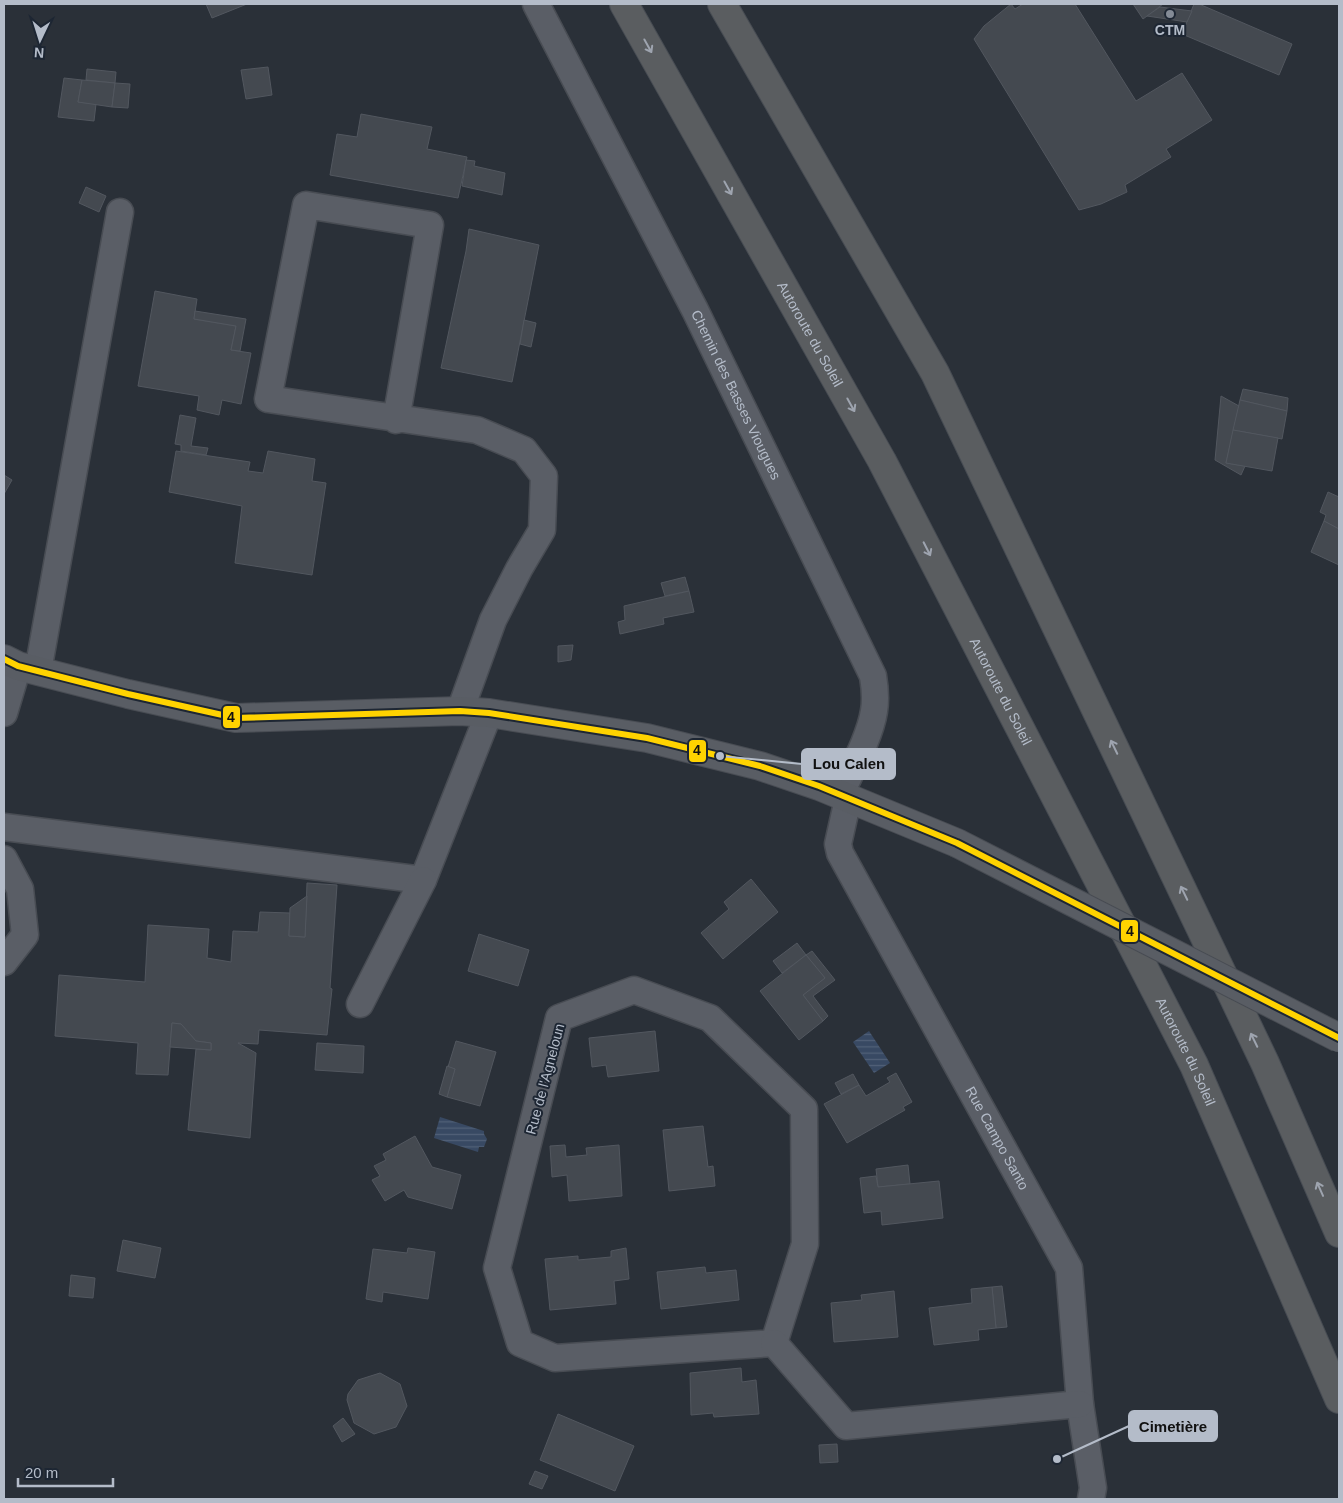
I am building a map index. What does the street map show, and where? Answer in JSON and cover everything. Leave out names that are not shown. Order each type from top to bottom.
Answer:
[{"type":"highway","name":"Autoroute du Soleil","points":[[624,4],[882,461],[1194,1065],[1339,1399]]},
{"type":"highway","points":[[722,4],[934,373],[1265,1063],[1339,1233]]},
{"type":"street","name":"Chemin des Basses Viougues","points":[[536,4],[695,310],[874,676],[876,693],[874,713],[844,797]]},
{"type":"street","points":[[396,420],[430,225],[306,205],[268,400],[396,420],[478,430],[524,450],[544,476],[542,530],[519,569],[493,620],[460,711]]},
{"type":"street","points":[[4,713],[20,665],[120,212]]},
{"type":"street","points":[[20,665],[128,694],[236,718],[460,711],[489,713],[647,738],[760,766],[819,786],[957,843],[1339,1038]]},
{"type":"street","points":[[360,1004],[423,880],[489,713]]},
{"type":"street","name":"Rue Campo Santo","points":[[844,797],[838,844],[840,853],[1069,1268],[1080,1404],[1092,1488],[1091,1499]]},
{"type":"street","points":[[4,827],[423,880]]},
{"type":"street","points":[[4,858],[20,889],[25,936],[4,962]]},
{"type":"street","name":"Rue de l'Agneloun","points":[[634,990],[710,1018],[804,1109],[805,1244],[774,1343],[555,1358],[520,1342],[497,1268],[559,1018],[634,990]]},
{"type":"street","points":[[774,1343],[846,1426],[1080,1404]]},
{"type":"water","points":[[869,1031],[890,1063],[874,1073],[853,1042]]},
{"type":"water","points":[[440,1117],[484,1131],[487,1139],[484,1147],[479,1147],[478,1152],[434,1138]]},
{"type":"building","points":[[206,4],[247,4],[212,18]]},
{"type":"building","points":[[1011,4],[1015,9],[1023,4],[1075,4],[1136,101],[1182,73],[1212,120],[1166,149],[1171,157],[1125,185],[1127,192],[1101,204],[1079,210],[974,39],[984,26]]},
{"type":"building","points":[[1133,4],[1163,4],[1143,19]]},
{"type":"building","points":[[1194,4],[1199,4],[1292,44],[1279,75],[1182,34]]},
{"type":"building","name":"CTM","points":[[1160,7],[1192,11],[1187,22],[1147,16]]},
{"type":"building","points":[[268,67],[272,95],[246,99],[241,70]]},
{"type":"building","points":[[87,69],[116,72],[115,83],[86,80]]},
{"type":"building","points":[[64,78],[82,80],[78,102],[96,104],[94,121],[58,117]]},
{"type":"building","points":[[82,80],[115,83],[112,107],[78,102]]},
{"type":"building","points":[[115,83],[130,84],[128,108],[112,107]]},
{"type":"building","points":[[361,114],[432,127],[427,149],[467,157],[458,198],[330,175],[337,134],[357,137]]},
{"type":"building","points":[[466,160],[475,161],[474,166],[505,173],[502,195],[462,186]]},
{"type":"building","points":[[86,187],[106,196],[99,212],[79,203]]},
{"type":"building","points":[[469,229],[539,245],[512,382],[441,368]]},
{"type":"building","points":[[155,291],[197,299],[194,319],[236,326],[231,350],[251,353],[241,404],[222,400],[219,415],[197,410],[199,396],[138,386]]},
{"type":"building","points":[[195,311],[246,319],[240,351],[231,350],[236,326],[194,319]]},
{"type":"building","points":[[524,320],[536,323],[531,347],[520,344]]},
{"type":"building","points":[[1243,389],[1288,398],[1287,411],[1240,400]]},
{"type":"building","points":[[1221,396],[1239,406],[1226,463],[1245,466],[1241,475],[1215,460]]},
{"type":"building","points":[[1240,400],[1287,411],[1282,439],[1233,430]]},
{"type":"building","points":[[180,415],[196,418],[191,446],[208,448],[206,455],[181,451],[181,445],[175,444]]},
{"type":"building","points":[[1233,430],[1278,438],[1272,471],[1226,463]]},
{"type":"building","points":[[176,451],[250,462],[248,471],[263,473],[268,451],[315,459],[312,481],[326,483],[312,575],[235,563],[242,506],[169,492]]},
{"type":"building","points":[[4,475],[12,480],[4,494]]},
{"type":"building","points":[[1328,492],[1339,497],[1339,529],[1324,521],[1326,515],[1320,512]]},
{"type":"building","points":[[1324,521],[1339,529],[1339,565],[1311,552]]},
{"type":"building","points":[[685,577],[689,591],[665,596],[661,583]]},
{"type":"building","points":[[689,591],[694,612],[663,618],[664,624],[620,634],[618,622],[625,620],[624,606]]},
{"type":"building","points":[[573,645],[571,660],[558,662],[558,646]]},
{"type":"building","points":[[751,879],[778,912],[723,959],[701,933],[729,909],[724,902]]},
{"type":"building","points":[[307,883],[337,885],[330,988],[332,989],[327,1035],[259,1030],[258,1044],[238,1043],[256,1053],[250,1138],[188,1130],[196,1049],[211,1050],[211,1043],[196,1041],[181,1024],[172,1023],[168,1075],[136,1074],[138,1043],[55,1036],[59,975],[145,982],[148,925],[209,929],[207,958],[231,962],[233,931],[258,932],[260,912],[290,913],[289,936],[305,937]]},
{"type":"building","points":[[307,896],[305,937],[289,936],[290,908]]},
{"type":"building","points":[[479,934],[529,950],[518,986],[468,971]]},
{"type":"building","points":[[797,943],[806,955],[782,973],[773,961]]},
{"type":"building","points":[[812,951],[835,980],[813,996],[828,1016],[823,1021],[803,995],[825,978],[806,955]]},
{"type":"building","points":[[806,955],[825,978],[803,995],[823,1021],[799,1040],[760,991]]},
{"type":"building","points":[[172,1023],[181,1024],[196,1041],[211,1043],[211,1050],[170,1047]]},
{"type":"building","points":[[655,1031],[659,1071],[608,1077],[606,1065],[592,1067],[589,1038]]},
{"type":"building","points":[[456,1041],[496,1052],[480,1106],[447,1097],[455,1069],[448,1067]]},
{"type":"building","points":[[317,1043],[364,1046],[363,1073],[315,1070]]},
{"type":"building","points":[[447,1066],[455,1069],[447,1097],[439,1094]]},
{"type":"building","points":[[896,1073],[912,1102],[903,1107],[905,1110],[847,1143],[824,1104],[859,1085],[866,1096],[890,1082],[887,1078]]},
{"type":"building","points":[[853,1074],[859,1085],[841,1094],[835,1083]]},
{"type":"building","points":[[703,1126],[708,1167],[713,1166],[715,1186],[669,1191],[663,1130]]},
{"type":"building","points":[[415,1136],[432,1167],[461,1175],[452,1209],[408,1197],[404,1190],[385,1201],[372,1180],[380,1176],[374,1166],[386,1160],[383,1154]]},
{"type":"building","points":[[565,1145],[566,1157],[587,1155],[586,1148],[619,1145],[622,1196],[569,1201],[567,1175],[552,1177],[550,1146]]},
{"type":"building","points":[[908,1165],[910,1184],[878,1187],[876,1169]]},
{"type":"building","points":[[876,1176],[878,1187],[939,1181],[943,1218],[882,1225],[881,1211],[864,1213],[860,1178]]},
{"type":"building","points":[[123,1240],[161,1248],[155,1278],[117,1271]]},
{"type":"building","points":[[408,1248],[435,1252],[428,1299],[383,1292],[382,1302],[366,1299],[373,1249],[407,1253]]},
{"type":"building","points":[[626,1248],[629,1279],[614,1281],[616,1304],[550,1310],[545,1259],[578,1256],[578,1260],[611,1257],[611,1251]]},
{"type":"building","points":[[705,1267],[706,1273],[736,1270],[739,1300],[661,1309],[657,1272]]},
{"type":"building","points":[[71,1275],[95,1278],[93,1298],[69,1296]]},
{"type":"building","points":[[1002,1286],[1007,1327],[996,1328],[992,1287]]},
{"type":"building","points":[[992,1287],[996,1328],[978,1330],[979,1340],[934,1345],[929,1308],[972,1303],[971,1289]]},
{"type":"building","points":[[894,1291],[898,1337],[834,1342],[831,1303],[862,1300],[861,1295]]},
{"type":"building","points":[[741,1368],[742,1382],[756,1380],[759,1414],[714,1417],[713,1413],[691,1415],[690,1373]]},
{"type":"building","points":[[380,1373],[400,1384],[407,1406],[396,1427],[374,1434],[354,1423],[347,1400],[348,1394],[358,1380]]},
{"type":"building","points":[[558,1414],[634,1446],[615,1491],[540,1460]]},
{"type":"building","points":[[343,1418],[355,1434],[342,1442],[333,1426]]},
{"type":"building","points":[[837,1444],[838,1462],[820,1463],[819,1445]]},
{"type":"building","points":[[535,1471],[548,1476],[542,1489],[529,1484]]},
{"type":"transit line","name":"4","points":[[4,659],[18,666],[128,694],[236,718],[460,711],[489,713],[647,738],[760,766],[819,786],[957,843],[1339,1038]]},
{"type":"place","name":"CTM","points":[[1170,14]]},
{"type":"place","name":"Lou Calen","points":[[720,756]]},
{"type":"place","name":"Cimetière","points":[[1057,1459]]}]
